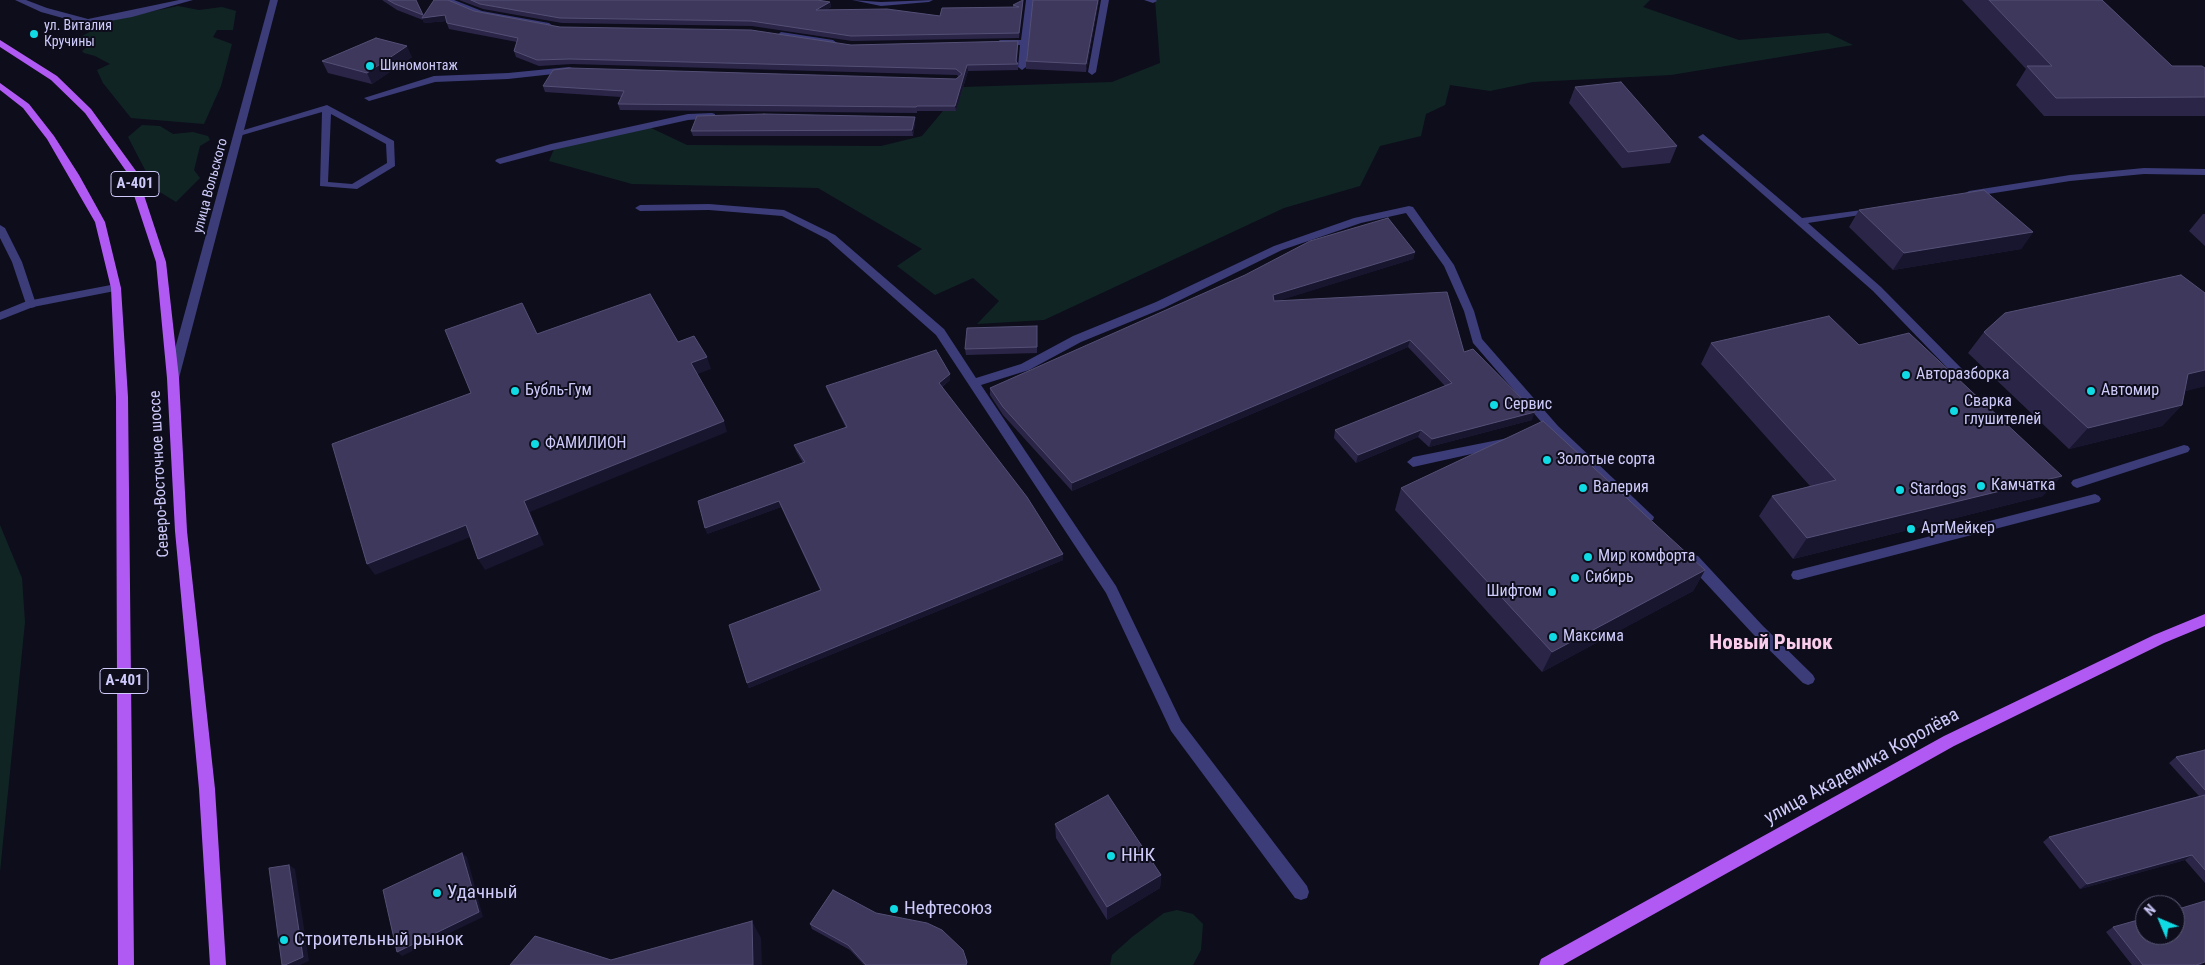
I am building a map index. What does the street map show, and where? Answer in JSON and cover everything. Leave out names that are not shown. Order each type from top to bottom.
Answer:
[{"type":"main road","name":"Северо-Восточное шоссе","points":[[0,43],[54,78],[88,111],[131,170],[161,262],[173,378],[181,532],[207,789],[218,965]]},
{"type":"main road","name":"Северо-Восточное шоссе","points":[[0,86],[26,106],[51,138],[74,175],[100,222],[116,288],[122,396],[126,965]]},
{"type":"main road","name":"улица Академика Королёва","points":[[1547,965],[1949,741],[2160,639],[2205,620]]},
{"type":"street","points":[[19,0],[44,10],[88,22],[132,14],[189,0]]},
{"type":"street","name":"улица Вольского","points":[[173,378],[274,0]]},
{"type":"street","points":[[446,0],[480,13],[562,28]]},
{"type":"street","points":[[856,0],[881,4],[929,0]]},
{"type":"street","points":[[1022,67],[1030,0]]},
{"type":"street","points":[[1092,72],[1105,0]]},
{"type":"street","points":[[1148,0],[1153,1]]},
{"type":"street","points":[[769,33],[844,44]]},
{"type":"street","points":[[986,43],[1025,42]]},
{"type":"street","points":[[369,98],[434,79],[582,70]]},
{"type":"street","points":[[239,133],[327,108],[391,143],[392,164],[354,186],[323,184],[327,108]]},
{"type":"street","points":[[500,161],[551,147],[688,117],[727,116]]},
{"type":"street","points":[[1703,137],[1876,289],[1962,376]]},
{"type":"street","points":[[1954,197],[2070,178],[2144,171],[2205,172]]},
{"type":"street","points":[[640,208],[709,207],[784,213],[831,237],[940,332],[1111,590],[1176,726],[1301,892]]},
{"type":"street","points":[[974,383],[1025,367],[1077,339],[1160,305],[1278,248],[1358,220],[1409,208],[1449,265],[1469,311],[1477,340],[1554,429],[1659,528]]},
{"type":"street","points":[[1800,222],[1887,208]]},
{"type":"street","points":[[0,228],[17,262],[31,304]]},
{"type":"street","points":[[0,316],[31,304],[116,288]]},
{"type":"street","points":[[1536,434],[1554,429]]},
{"type":"street","points":[[1414,462],[1520,439]]},
{"type":"street","points":[[2077,483],[2184,449]]},
{"type":"street","points":[[1798,576],[2095,499]]},
{"type":"street","points":[[1687,554],[1758,630],[1808,679]]},
{"type":"green space","points":[[1155,0],[1650,0],[1643,7],[1739,40],[1828,33],[1853,45],[1671,75],[1533,82],[1490,91],[1450,85],[1445,105],[1426,114],[1421,136],[1380,146],[1360,186],[1284,208],[1044,320],[977,324],[999,301],[973,278],[935,295],[897,266],[922,249],[818,188],[632,184],[549,161],[554,149],[649,127],[687,145],[881,146],[922,136],[963,87],[1112,82],[1160,63]]},
{"type":"green space","points":[[178,6],[199,10],[222,7],[236,11],[233,30],[217,30],[213,37],[232,44],[221,86],[204,124],[131,118],[103,83],[97,70],[110,64],[95,56],[84,53],[82,51],[90,45],[78,44],[75,40],[111,20]]},
{"type":"green space","points":[[142,125],[160,126],[173,134],[193,132],[208,136],[210,140],[200,146],[194,170],[200,178],[176,202],[155,189],[128,137]]},
{"type":"green space","points":[[0,525],[22,578],[25,622],[0,872]]},
{"type":"green space","points":[[1177,910],[1193,914],[1203,924],[1201,950],[1193,965],[1110,965],[1112,955],[1132,937],[1164,913]]},
{"type":"building","points":[[388,0],[416,0],[423,15],[395,4]]},
{"type":"building","points":[[434,0],[448,0],[474,11],[560,27],[751,30],[851,45],[1018,41],[1016,61],[1018,64],[967,65],[955,106],[618,104],[624,91],[543,86],[553,70],[570,68],[956,79],[962,74],[956,69],[570,59],[537,60],[514,51],[518,38],[447,23],[445,15],[422,18]]},
{"type":"building","points":[[471,0],[817,0],[830,2],[816,10],[887,9],[940,16],[942,8],[1019,7],[1013,5],[1023,0],[1019,33],[851,36],[751,21],[560,18],[480,4]]},
{"type":"building","points":[[1033,0],[1098,0],[1086,64],[1026,61]]},
{"type":"building","points":[[1989,0],[2102,0],[2172,66],[2202,66],[2205,68],[2205,97],[2056,98],[2027,66],[2052,66]]},
{"type":"building","points":[[376,38],[407,46],[367,73],[322,61]]},
{"type":"building","points":[[1621,82],[1677,146],[1628,152],[1575,87]]},
{"type":"building","points":[[764,114],[915,117],[912,130],[691,131],[697,116]]},
{"type":"building","points":[[1984,190],[2033,232],[1904,253],[1859,210]]},
{"type":"building","points":[[1388,218],[1415,252],[1273,295],[1274,301],[1447,292],[1464,352],[1473,349],[1535,412],[1432,439],[1421,430],[1358,455],[1335,430],[1452,383],[1410,340],[1072,483],[1003,407],[990,388],[1245,275],[1310,241]]},
{"type":"building","points":[[2181,275],[2205,293],[2205,370],[2188,374],[2182,405],[2088,428],[1984,332],[2005,313]]},
{"type":"building","name":"ФАМИЛИОН","points":[[650,294],[678,342],[694,336],[707,357],[691,363],[724,421],[524,501],[538,534],[478,559],[466,525],[367,564],[332,444],[471,393],[445,330],[522,303],[537,334]]},
{"type":"building","points":[[1829,316],[1859,345],[1909,333],[2062,476],[1807,538],[1772,496],[1836,480],[1711,343]]},
{"type":"building","points":[[1037,326],[1037,347],[965,349],[967,328]]},
{"type":"building","points":[[936,350],[950,374],[939,383],[1027,497],[1063,554],[747,683],[729,625],[821,590],[779,501],[705,528],[698,501],[805,462],[794,445],[847,427],[826,386]]},
{"type":"building","points":[[1543,421],[1705,570],[1552,652],[1401,488]]},
{"type":"building","points":[[2205,750],[2205,790],[2176,757]]},
{"type":"building","points":[[1108,795],[1161,875],[1107,907],[1055,824]]},
{"type":"building","points":[[2205,795],[2205,870],[2192,855],[2087,884],[2049,837]]},
{"type":"building","points":[[462,853],[479,912],[397,952],[383,890]]},
{"type":"building","points":[[289,865],[303,957],[282,965],[269,868]]},
{"type":"building","points":[[833,890],[876,913],[927,923],[942,930],[963,950],[967,962],[966,965],[866,965],[848,945],[810,924]]},
{"type":"building","points":[[2205,901],[2205,962],[2196,965],[2143,965],[2113,927],[2135,921],[2135,945],[2185,945],[2185,907]]},
{"type":"building","points":[[752,921],[753,965],[510,965],[535,936],[611,960]]},
{"type":"place","name":"ул. Виталия Кручины","points":[[34,34]]},
{"type":"place","name":"Шиномонтаж","points":[[370,66]]},
{"type":"place","name":"Авторазборка","points":[[1906,375]]},
{"type":"place","name":"Бубль-Гум","points":[[515,391]]},
{"type":"place","name":"Автомир","points":[[2091,391]]},
{"type":"place","name":"Сервис","points":[[1494,405]]},
{"type":"place","name":"Сварка глушителей","points":[[1954,411]]},
{"type":"place","name":"ФАМИЛИОН","points":[[535,444]]},
{"type":"place","name":"Золотые сорта","points":[[1547,460]]},
{"type":"place","name":"Камчатка","points":[[1981,486]]},
{"type":"place","name":"Валерия","points":[[1583,488]]},
{"type":"place","name":"Stardogs","points":[[1900,490]]},
{"type":"place","name":"АртМейкер","points":[[1911,529]]},
{"type":"place","name":"Мир комфорта","points":[[1588,557]]},
{"type":"place","name":"Сибирь","points":[[1575,578]]},
{"type":"place","name":"Шифтом","points":[[1552,592]]},
{"type":"place","name":"Максима","points":[[1553,637]]},
{"type":"place","name":"ННК","points":[[1111,856]]},
{"type":"place","name":"Удачный","points":[[437,893]]},
{"type":"place","name":"Нефтесоюз","points":[[894,909]]},
{"type":"place","name":"Строительный рынок","points":[[284,940]]},
{"type":"district","name":"Новый Рынок","points":[[1771,644]]}]
